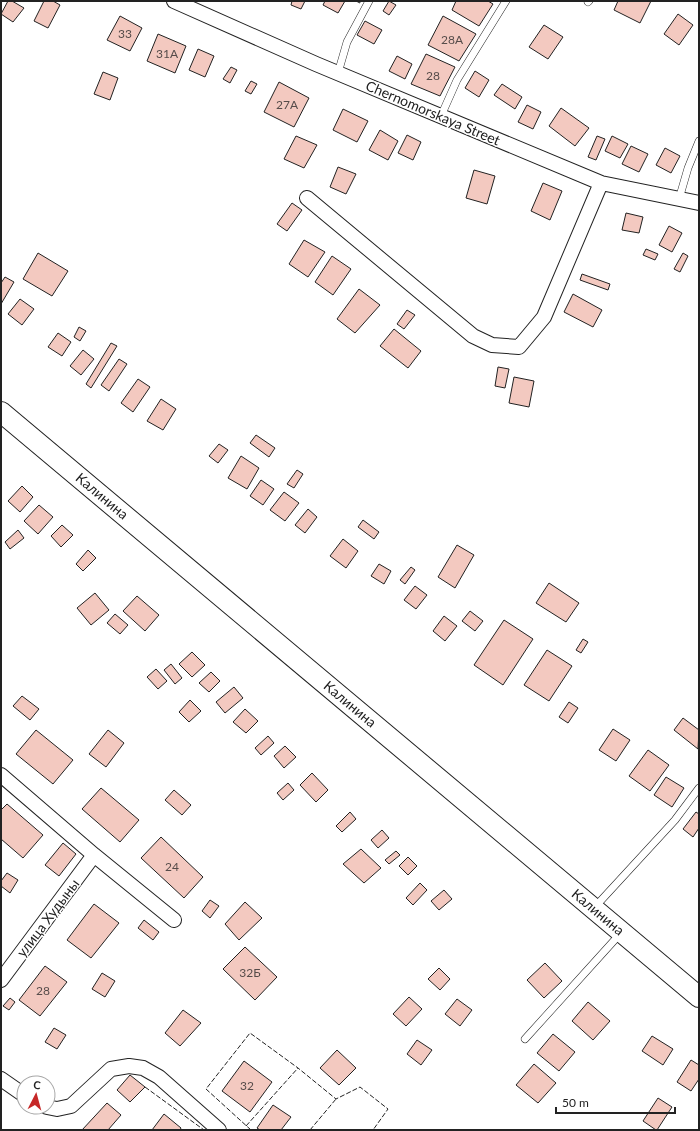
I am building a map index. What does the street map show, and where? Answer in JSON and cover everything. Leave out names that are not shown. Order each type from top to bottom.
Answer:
[{"type":"street","name":"Chernomorskaya Street","points":[[174,1],[338,73],[601,183],[699,203]]},
{"type":"street","points":[[307,198],[473,336],[492,345],[519,347],[544,317],[601,183]]},
{"type":"street","name":"Калинина","points":[[1,412],[699,997]]},
{"type":"street","points":[[1,775],[94,855],[174,920]]},
{"type":"street","name":"улица Худыны","points":[[1,980],[94,855]]},
{"type":"street","points":[[56,1109],[71,1106],[111,1069],[129,1066],[142,1068],[159,1077],[219,1130]]},
{"type":"street","points":[[1,1079],[16,1089]]},
{"type":"lane","points":[[338,73],[347,42],[369,1]]},
{"type":"lane","points":[[441,116],[457,80],[506,1]]},
{"type":"lane","points":[[679,199],[688,168],[699,141]]},
{"type":"lane","points":[[594,908],[676,820],[699,788]]},
{"type":"lane","points":[[525,1039],[622,932]]},
{"type":"building","points":[[8,1],[12,1],[24,8],[13,22],[1,14]]},
{"type":"building","points":[[44,1],[53,1],[60,5],[48,28],[34,21]]},
{"type":"building","points":[[292,1],[305,1],[301,9],[291,5]]},
{"type":"building","points":[[325,1],[345,1],[338,13],[323,5]]},
{"type":"building","points":[[389,1],[396,5],[389,15],[383,11]]},
{"type":"building","points":[[456,1],[488,1],[493,4],[479,26],[452,10]]},
{"type":"building","points":[[618,1],[651,1],[640,23],[614,10]]},
{"type":"building","points":[[678,14],[693,25],[679,45],[664,34]]},
{"type":"building","points":[[120,16],[142,28],[130,51],[107,40]]},
{"type":"building","points":[[443,16],[476,34],[459,61],[428,45]]},
{"type":"building","points":[[365,21],[382,30],[374,44],[357,35]]},
{"type":"building","points":[[544,25],[563,37],[548,59],[529,47]]},
{"type":"building","points":[[158,34],[186,46],[175,73],[147,61]]},
{"type":"building","points":[[198,49],[214,56],[205,77],[189,70]]},
{"type":"building","points":[[426,54],[455,67],[440,96],[411,84]]},
{"type":"building","points":[[397,56],[412,64],[405,79],[389,71]]},
{"type":"building","points":[[231,67],[237,70],[230,83],[223,79]]},
{"type":"building","points":[[475,71],[489,80],[479,97],[465,88]]},
{"type":"building","points":[[103,72],[118,78],[110,100],[94,94]]},
{"type":"building","points":[[251,81],[257,84],[251,94],[245,91]]},
{"type":"building","points":[[279,82],[309,98],[294,127],[264,112]]},
{"type":"building","points":[[502,84],[522,97],[515,109],[494,95]]},
{"type":"building","points":[[527,105],[541,112],[533,129],[518,122]]},
{"type":"building","points":[[561,108],[589,128],[575,146],[549,126]]},
{"type":"building","points":[[343,109],[368,121],[357,142],[333,130]]},
{"type":"building","points":[[380,130],[398,141],[388,160],[369,150]]},
{"type":"building","points":[[407,135],[421,142],[413,160],[398,153]]},
{"type":"building","points":[[296,136],[317,145],[304,168],[284,159]]},
{"type":"building","points":[[597,136],[605,139],[596,160],[588,157]]},
{"type":"building","points":[[612,136],[628,144],[620,158],[605,151]]},
{"type":"building","points":[[631,146],[648,154],[639,172],[622,164]]},
{"type":"building","points":[[665,148],[680,156],[671,173],[656,165]]},
{"type":"building","points":[[338,167],[356,174],[346,194],[330,187]]},
{"type":"building","points":[[474,170],[495,176],[487,204],[466,198]]},
{"type":"building","points":[[543,183],[562,191],[550,220],[531,211]]},
{"type":"building","points":[[292,203],[302,210],[287,231],[277,224]]},
{"type":"building","points":[[626,213],[643,217],[639,233],[622,230]]},
{"type":"building","points":[[669,226],[682,233],[672,252],[659,245]]},
{"type":"building","points":[[304,240],[325,252],[308,277],[289,264]]},
{"type":"building","points":[[646,249],[658,254],[655,260],[643,255]]},
{"type":"building","points":[[38,253],[68,271],[52,296],[23,279]]},
{"type":"building","points":[[683,253],[688,256],[680,272],[674,269]]},
{"type":"building","points":[[332,256],[351,269],[333,295],[315,282]]},
{"type":"building","points":[[582,274],[610,284],[608,290],[580,280]]},
{"type":"building","points":[[5,277],[14,282],[1,304],[1,283]]},
{"type":"building","points":[[359,289],[380,305],[355,333],[337,319]]},
{"type":"building","points":[[573,294],[602,310],[593,327],[564,312]]},
{"type":"building","points":[[20,299],[34,309],[22,325],[8,314]]},
{"type":"building","points":[[407,310],[415,315],[404,329],[397,324]]},
{"type":"building","points":[[79,327],[86,331],[80,341],[74,337]]},
{"type":"building","points":[[394,329],[421,351],[408,368],[380,346]]},
{"type":"building","points":[[58,333],[71,342],[62,356],[48,347]]},
{"type":"building","points":[[111,343],[117,346],[91,388],[86,384]]},
{"type":"building","points":[[83,350],[94,359],[81,375],[70,366]]},
{"type":"building","points":[[119,359],[127,364],[109,391],[101,385]]},
{"type":"building","points":[[498,367],[509,369],[505,388],[495,386]]},
{"type":"building","points":[[514,377],[534,381],[529,407],[509,403]]},
{"type":"building","points":[[138,379],[150,387],[133,412],[121,403]]},
{"type":"building","points":[[161,399],[176,409],[163,430],[147,421]]},
{"type":"building","points":[[256,435],[275,448],[269,457],[250,443]]},
{"type":"building","points":[[219,444],[228,450],[218,463],[209,456]]},
{"type":"building","points":[[241,456],[259,468],[247,489],[228,478]]},
{"type":"building","points":[[297,470],[303,474],[294,488],[287,484]]},
{"type":"building","points":[[261,480],[274,489],[263,505],[250,496]]},
{"type":"building","points":[[22,486],[33,497],[20,512],[8,501]]},
{"type":"building","points":[[284,492],[299,503],[285,521],[270,510]]},
{"type":"building","points":[[39,505],[53,517],[38,534],[24,521]]},
{"type":"building","points":[[308,509],[317,517],[305,533],[295,525]]},
{"type":"building","points":[[363,520],[379,532],[374,539],[358,527]]},
{"type":"building","points":[[62,525],[73,535],[61,547],[51,536]]},
{"type":"building","points":[[18,530],[24,538],[10,549],[5,542]]},
{"type":"building","points":[[343,539],[358,551],[346,568],[330,556]]},
{"type":"building","points":[[457,545],[474,555],[455,588],[438,577]]},
{"type":"building","points":[[88,550],[96,558],[83,571],[76,564]]},
{"type":"building","points":[[379,564],[391,571],[384,584],[371,576]]},
{"type":"building","points":[[411,567],[415,570],[405,584],[400,580]]},
{"type":"building","points":[[549,583],[579,603],[566,622],[536,603]]},
{"type":"building","points":[[415,586],[427,595],[416,609],[404,600]]},
{"type":"building","points":[[95,593],[109,610],[91,625],[77,608]]},
{"type":"building","points":[[137,596],[159,615],[145,631],[123,611]]},
{"type":"building","points":[[470,611],[483,621],[475,631],[462,621]]},
{"type":"building","points":[[115,614],[128,625],[120,634],[107,623]]},
{"type":"building","points":[[444,616],[457,626],[445,641],[433,631]]},
{"type":"building","points":[[504,620],[533,639],[503,685],[474,665]]},
{"type":"building","points":[[583,639],[588,642],[581,653],[576,650]]},
{"type":"building","points":[[547,650],[572,666],[549,701],[524,685]]},
{"type":"building","points":[[192,652],[205,665],[192,677],[179,664]]},
{"type":"building","points":[[171,664],[182,678],[175,684],[164,670]]},
{"type":"building","points":[[156,669],[167,681],[158,689],[147,677]]},
{"type":"building","points":[[211,672],[220,681],[209,692],[199,683]]},
{"type":"building","points":[[234,687],[243,698],[225,713],[216,702]]},
{"type":"building","points":[[22,696],[39,709],[30,720],[13,706]]},
{"type":"building","points":[[190,700],[201,711],[189,722],[179,712]]},
{"type":"building","points":[[569,702],[578,708],[568,723],[559,717]]},
{"type":"building","points":[[245,709],[258,721],[246,733],[233,722]]},
{"type":"building","points":[[683,718],[699,730],[698,749],[674,730]]},
{"type":"building","points":[[613,729],[630,740],[616,761],[599,750]]},
{"type":"building","points":[[36,730],[73,760],[53,784],[16,754]]},
{"type":"building","points":[[108,730],[124,743],[106,767],[89,754]]},
{"type":"building","points":[[268,736],[274,743],[261,755],[255,748]]},
{"type":"building","points":[[285,746],[296,757],[284,768],[274,756]]},
{"type":"building","points":[[648,750],[669,765],[650,791],[629,776]]},
{"type":"building","points":[[312,773],[328,790],[316,802],[300,785]]},
{"type":"building","points":[[666,777],[684,788],[672,807],[654,795]]},
{"type":"building","points":[[288,783],[294,790],[283,800],[277,793]]},
{"type":"building","points":[[101,788],[139,820],[120,842],[82,809]]},
{"type":"building","points":[[174,790],[191,805],[182,815],[165,800]]},
{"type":"building","points":[[7,804],[43,835],[23,858],[1,839],[1,810]]},
{"type":"building","points":[[350,812],[356,819],[342,832],[336,826]]},
{"type":"building","points":[[696,812],[699,814],[699,828],[693,837],[683,829]]},
{"type":"building","points":[[382,830],[389,838],[378,848],[371,840]]},
{"type":"building","points":[[161,837],[203,877],[184,898],[141,858]]},
{"type":"building","points":[[63,843],[76,854],[59,876],[45,865]]},
{"type":"building","points":[[361,849],[381,868],[364,883],[343,864]]},
{"type":"building","points":[[396,851],[400,855],[389,864],[385,860]]},
{"type":"building","points":[[408,857],[417,866],[408,875],[399,866]]},
{"type":"building","points":[[7,873],[18,880],[10,893],[1,886],[1,881]]},
{"type":"building","points":[[420,883],[427,890],[413,905],[406,898]]},
{"type":"building","points":[[444,890],[452,899],[439,910],[431,901]]},
{"type":"building","points":[[210,900],[219,906],[210,918],[202,911]]},
{"type":"building","points":[[245,902],[262,918],[239,940],[225,924]]},
{"type":"building","points":[[94,904],[119,923],[91,958],[67,940]]},
{"type":"building","points":[[144,920],[159,932],[153,940],[138,928]]},
{"type":"building","points":[[245,947],[277,977],[255,1000],[223,969]]},
{"type":"building","points":[[545,963],[562,981],[544,998],[527,980]]},
{"type":"building","points":[[45,966],[67,982],[40,1016],[19,1000]]},
{"type":"building","points":[[439,968],[450,979],[440,990],[428,979]]},
{"type":"building","points":[[102,973],[115,981],[105,997],[92,989]]},
{"type":"building","points":[[409,997],[422,1009],[406,1026],[393,1014]]},
{"type":"building","points":[[10,998],[15,1002],[9,1010],[3,1006]]},
{"type":"building","points":[[457,999],[472,1010],[460,1026],[445,1014]]},
{"type":"building","points":[[588,1002],[610,1021],[593,1040],[572,1021]]},
{"type":"building","points":[[183,1010],[201,1023],[180,1046],[165,1033]]},
{"type":"building","points":[[54,1028],[66,1035],[57,1049],[45,1042]]},
{"type":"building","points":[[553,1034],[575,1052],[559,1071],[537,1053]]},
{"type":"building","points":[[652,1036],[673,1049],[663,1065],[642,1051]]},
{"type":"building","points":[[417,1040],[432,1050],[421,1065],[407,1054]]},
{"type":"building","points":[[337,1050],[356,1068],[339,1085],[320,1068]]},
{"type":"building","points":[[691,1060],[699,1065],[699,1079],[691,1091],[677,1082]]},
{"type":"building","points":[[244,1061],[272,1082],[250,1112],[222,1091]]},
{"type":"building","points":[[534,1064],[556,1083],[538,1103],[516,1085]]},
{"type":"building","points":[[130,1075],[145,1087],[130,1102],[117,1090]]},
{"type":"building","points":[[658,1098],[672,1107],[656,1130],[643,1121]]},
{"type":"building","points":[[107,1103],[121,1115],[108,1130],[82,1130]]},
{"type":"building","points":[[273,1105],[291,1117],[281,1130],[260,1130],[257,1128]]},
{"type":"building","points":[[164,1114],[181,1128],[180,1130],[152,1130]]},
{"type":"fence","points":[[356,1],[360,3],[361,1]]},
{"type":"fence","points":[[251,1130],[206,1089],[250,1033],[298,1068],[336,1099],[360,1087],[388,1109],[373,1130]]},
{"type":"fence","points":[[246,1126],[298,1068]]},
{"type":"fence","points":[[145,1087],[204,1130]]},
{"type":"fence","points":[[310,1130],[336,1099]]}]
